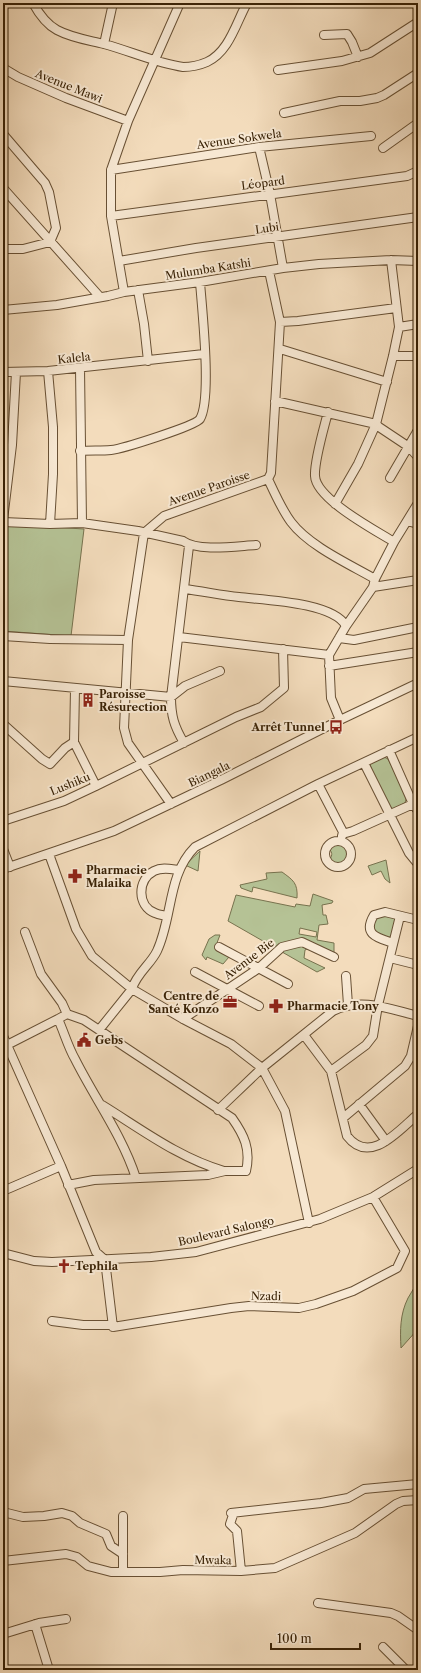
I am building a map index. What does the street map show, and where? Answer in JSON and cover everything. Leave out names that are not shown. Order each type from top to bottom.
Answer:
[{"type":"street","points":[[3,5],[8,3]]},
{"type":"street","points":[[33,3],[45,22],[56,30],[72,37],[104,44],[154,60],[184,67],[206,63],[218,56],[230,39],[247,3]]},
{"type":"street","points":[[104,44],[113,3]]},
{"type":"street","points":[[124,292],[111,216],[111,170],[128,121],[180,3]]},
{"type":"street","points":[[414,3],[418,6]]},
{"type":"street","points":[[278,70],[342,61],[358,57],[376,50],[418,22]]},
{"type":"street","points":[[324,34],[347,34],[358,57]]},
{"type":"street","name":"Avenue Mawi","points":[[3,68],[18,77],[66,98],[128,121]]},
{"type":"street","points":[[284,113],[340,100],[360,101],[377,98],[418,73]]},
{"type":"street","points":[[383,148],[418,123]]},
{"type":"street","points":[[3,134],[45,183],[49,192],[56,228],[50,242]]},
{"type":"street","name":"Avenue Sokwela","points":[[111,170],[259,147],[371,136]]},
{"type":"street","points":[[259,147],[270,194],[282,268]]},
{"type":"street","name":"Léopard","points":[[111,216],[406,176],[418,171]]},
{"type":"street","points":[[4,190],[100,297]]},
{"type":"street","name":"Lubi","points":[[119,261],[196,248],[418,216]]},
{"type":"street","points":[[3,249],[23,249],[50,242]]},
{"type":"street","points":[[335,504],[358,464],[376,424],[394,356],[399,327],[391,260]]},
{"type":"street","name":"Mulumba Katshi","points":[[3,310],[57,305],[124,292],[200,282],[282,268],[319,264],[391,260],[418,261]]},
{"type":"street","points":[[269,271],[280,322],[280,349],[275,401],[271,473],[268,479],[284,510],[299,532],[317,545],[374,583],[418,580]]},
{"type":"street","points":[[80,451],[112,450],[194,424],[200,419],[206,391],[200,282]]},
{"type":"street","points":[[138,290],[148,361]]},
{"type":"street","points":[[280,322],[396,308]]},
{"type":"street","points":[[399,327],[418,324]]},
{"type":"street","points":[[280,349],[387,382]]},
{"type":"street","name":"Kalela","points":[[3,372],[48,371],[204,354]]},
{"type":"street","points":[[394,356],[418,356]]},
{"type":"street","points":[[80,368],[82,523]]},
{"type":"street","points":[[48,371],[53,427],[53,474],[50,524]]},
{"type":"street","points":[[16,372],[12,445],[3,521],[50,524],[82,523],[183,541],[189,546],[222,547],[256,545]]},
{"type":"street","points":[[275,401],[376,424],[379,428],[409,447],[418,456]]},
{"type":"street","points":[[328,412],[315,476],[318,486],[335,504],[394,542]]},
{"type":"street","points":[[390,478],[418,430]]},
{"type":"street","name":"Avenue Paroisse","points":[[144,533],[164,516],[268,479]]},
{"type":"street","points":[[340,720],[331,698],[329,655],[374,583],[394,542],[418,503]]},
{"type":"street","points":[[407,521],[418,524]]},
{"type":"street","points":[[144,533],[128,640],[125,693],[125,736],[128,743],[171,804]]},
{"type":"street","points":[[184,743],[177,731],[172,715],[171,697],[189,546]]},
{"type":"street","points":[[184,589],[306,606],[343,620],[346,626]]},
{"type":"street","points":[[339,638],[354,640],[418,627]]},
{"type":"street","points":[[3,636],[50,640],[128,640]]},
{"type":"street","points":[[179,637],[329,655]]},
{"type":"street","name":"Lushiku","points":[[3,821],[64,801],[143,764],[236,717],[261,707],[283,690],[285,686],[283,649]]},
{"type":"street","points":[[329,666],[418,652]]},
{"type":"street","points":[[3,681],[171,697],[185,686],[220,671]]},
{"type":"street","name":"Biangala","points":[[6,868],[114,831],[418,683]]},
{"type":"street","points":[[75,689],[73,717],[74,742],[96,786]]},
{"type":"street","points":[[3,724],[42,760],[50,764],[65,748],[74,742]]},
{"type":"street","points":[[99,1030],[132,989],[134,982],[158,950],[178,870],[187,855],[195,847],[318,784],[418,737]]},
{"type":"street","points":[[389,750],[418,812]]},
{"type":"street","points":[[364,763],[410,853],[418,864]]},
{"type":"street","points":[[318,784],[343,832],[341,841]]},
{"type":"street","points":[[343,832],[346,833],[353,831],[413,804]]},
{"type":"street","points":[[3,849],[6,868]]},
{"type":"street","points":[[49,854],[76,929],[92,956],[132,989],[183,1019],[231,1044],[262,1068],[285,1111],[309,1223]]},
{"type":"street","points":[[167,916],[154,913],[149,909],[142,898],[141,890],[148,875],[154,871],[168,868],[178,870]]},
{"type":"street","points":[[393,943],[376,938],[371,934],[370,926],[374,915],[385,912],[418,920]]},
{"type":"street","points":[[331,1071],[366,1045],[373,1036],[378,1005],[400,916]]},
{"type":"street","points":[[25,932],[41,974],[62,1003],[67,1014],[84,1020],[232,1118],[244,1136],[249,1151],[246,1171],[225,1171],[208,1175],[94,1180],[68,1185]]},
{"type":"street","name":"Avenue Bie","points":[[183,1019],[259,968],[282,947],[302,942],[334,956]]},
{"type":"street","points":[[219,946],[288,984]]},
{"type":"street","points":[[390,958],[418,965]]},
{"type":"street","points":[[195,972],[259,1006]]},
{"type":"street","points":[[346,976],[348,1005]]},
{"type":"street","points":[[218,1110],[262,1068],[304,1036],[333,1011],[348,1005],[378,1005],[418,1016]]},
{"type":"street","points":[[7,1045],[67,1014]]},
{"type":"street","points":[[58,1019],[74,1059],[102,1105],[110,1124],[130,1159],[136,1178]]},
{"type":"street","points":[[343,1118],[405,1066],[411,1056],[418,1026]]},
{"type":"street","points":[[3,1036],[61,1166],[96,1252],[105,1260],[114,1327],[111,1325],[83,1325],[52,1321]]},
{"type":"street","points":[[304,1036],[331,1071],[347,1136],[355,1145],[360,1148],[374,1148],[418,1114]]},
{"type":"street","points":[[359,1104],[386,1140]]},
{"type":"street","points":[[102,1105],[183,1155],[204,1165],[225,1171]]},
{"type":"street","points":[[3,1191],[61,1166]]},
{"type":"street","name":"Boulevard Salongo","points":[[3,1253],[42,1262],[105,1260],[196,1252],[309,1223],[373,1197],[418,1169]]},
{"type":"street","name":"Nzadi","points":[[114,1327],[249,1306],[299,1308],[316,1304],[353,1291],[397,1268],[405,1251],[373,1197]]},
{"type":"street","points":[[241,1571],[236,1531],[230,1524],[233,1518],[231,1513],[321,1504],[348,1498],[364,1489],[418,1484]]},
{"type":"street","name":"Mwaka","points":[[3,1561],[66,1554],[77,1557],[88,1566],[111,1572],[241,1571],[275,1568],[355,1533],[396,1504],[403,1501],[415,1500]]},
{"type":"street","points":[[3,1512],[23,1517],[62,1513],[72,1516],[80,1522],[106,1534],[111,1546],[123,1554]]},
{"type":"street","points":[[123,1516],[123,1571]]},
{"type":"street","points":[[318,1603],[391,1613],[418,1630]]},
{"type":"street","points":[[3,1634],[35,1624],[66,1619]]},
{"type":"street","points":[[35,1624],[49,1670]]},
{"type":"street","points":[[383,1647],[406,1670]]},
{"type":"green space","points":[[3,524],[84,529],[71,636],[3,631]]},
{"type":"green space","points":[[384,757],[388,759],[407,796],[405,803],[394,809],[389,807],[370,764]]},
{"type":"green space","points":[[335,841],[346,843],[350,849],[343,863],[337,866],[329,863],[332,853],[330,850],[326,849],[330,843]]},
{"type":"green space","points":[[200,851],[198,871],[185,865]]},
{"type":"green space","points":[[386,860],[390,883],[385,879],[381,871],[372,875],[368,866]]},
{"type":"green space","points":[[282,872],[296,885],[297,898],[253,887],[252,892],[241,888],[240,885],[267,879],[266,873]]},
{"type":"green space","points":[[313,894],[333,901],[332,903],[322,905],[323,915],[326,915],[328,924],[319,925],[317,940],[334,943],[334,954],[315,945],[305,950],[304,958],[325,968],[317,972],[228,921],[236,895],[295,907],[296,904],[310,906]],"holes":[[[300,928],[317,932],[316,937],[299,934]]]},
{"type":"green space","points":[[385,915],[397,918],[391,939],[379,936],[374,931],[373,924],[378,917]]},
{"type":"green space","points":[[215,935],[220,935],[215,948],[229,957],[223,964],[207,957],[206,960],[202,955],[209,939]]},
{"type":"green space","points":[[418,1278],[418,1329],[401,1348],[403,1310]]},
{"type":"place","name":"Paroisse Résurection","points":[[88,700]]},
{"type":"place","name":"Arrêt Tunnel","points":[[336,727]]},
{"type":"place","name":"Pharmacie Malaika","points":[[75,876]]},
{"type":"place","name":"Centre de Santé Konzo","points":[[230,1002]]},
{"type":"place","name":"Pharmacie Tony","points":[[276,1006]]},
{"type":"place","name":"Gebs","points":[[84,1040]]},
{"type":"place","name":"Tephila","points":[[64,1266]]}]
